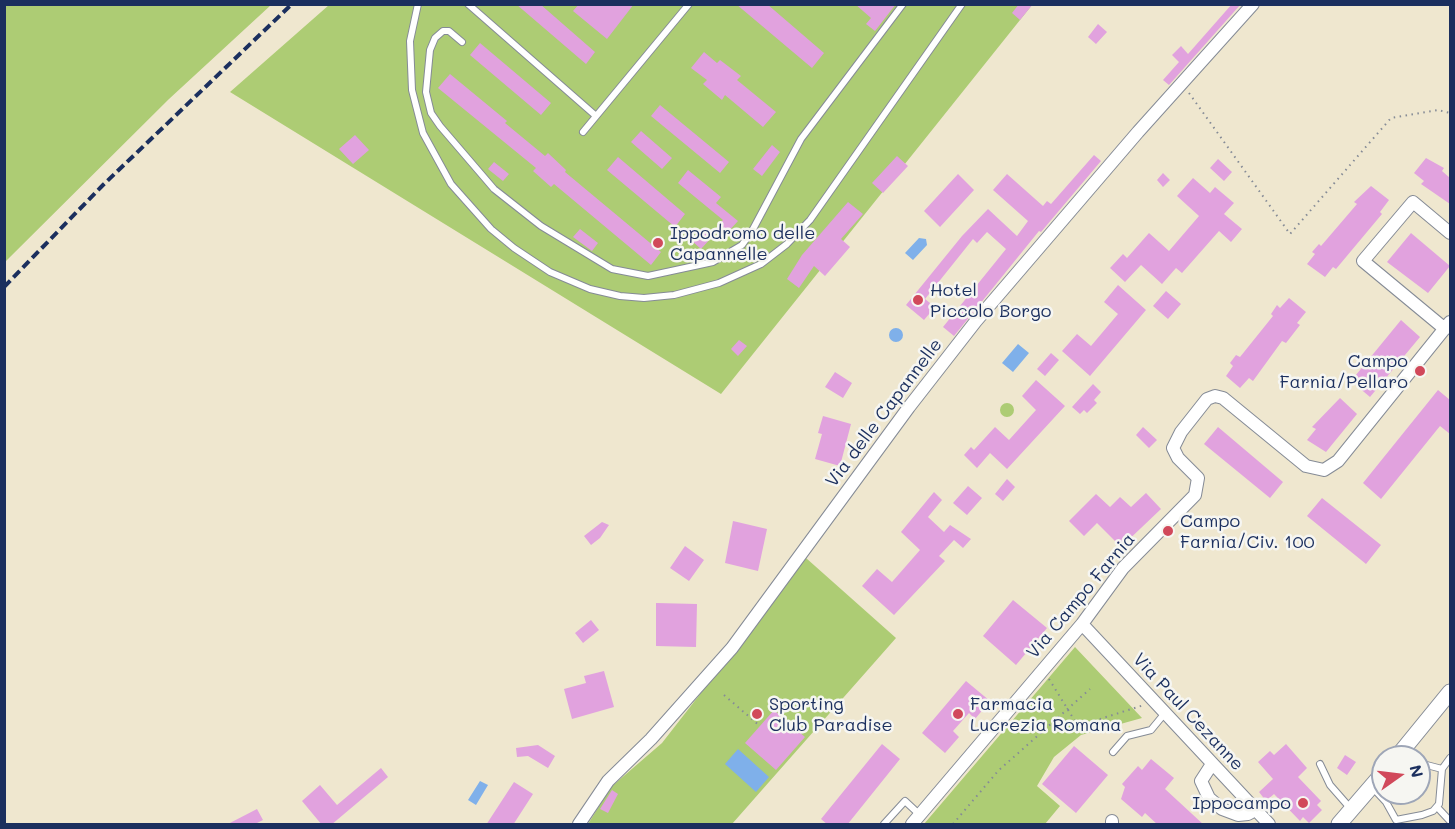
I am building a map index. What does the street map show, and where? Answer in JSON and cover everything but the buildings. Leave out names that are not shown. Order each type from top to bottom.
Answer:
[{"type":"street","name":"Via delle Capannelle","points":[[579,825],[608,781],[651,740],[732,648],[909,407],[972,327],[1253,4]]},
{"type":"street","points":[[1448,326],[1363,261],[1413,202],[1450,233]]},
{"type":"street","name":"Via Campo Farnia","points":[[916,820],[1082,624],[1124,568],[1197,492],[1198,478],[1178,458],[1173,448],[1180,432],[1207,399],[1218,396],[1225,399],[1306,466],[1324,470],[1338,461],[1448,326]]},
{"type":"street","name":"Via Paul Cezanne","points":[[1082,624],[1269,825]]},
{"type":"street","points":[[1411,745],[1450,692]]},
{"type":"street","points":[[1212,764],[1200,781],[1209,798],[1222,809],[1238,815],[1248,814],[1255,810]]},
{"type":"street","points":[[1339,825],[1371,787]]},
{"type":"lane","points":[[418,4],[410,40],[412,90],[423,133],[451,184],[491,229],[543,268],[590,289],[620,296],[644,298],[680,294],[719,283],[761,264],[795,237],[962,4]]},
{"type":"lane","points":[[468,4],[596,116]]},
{"type":"lane","points":[[583,132],[689,4]]},
{"type":"lane","points":[[462,42],[449,31],[442,31],[435,38],[430,50],[426,92],[431,112],[440,126],[494,189],[541,226],[612,269],[648,276],[713,262],[742,245],[752,231],[801,139],[903,4]]},
{"type":"lane","points":[[1113,752],[1127,736],[1151,730],[1165,713]]},
{"type":"lane","points":[[1388,825],[1396,820],[1429,813],[1437,807],[1442,769],[1450,758]]},
{"type":"lane","points":[[1320,764],[1330,785],[1352,810]]},
{"type":"lane","points":[[1431,766],[1442,769]]},
{"type":"lane","points":[[884,825],[904,801],[916,820]]},
{"type":"lane","points":[[1388,805],[1396,820]]},
{"type":"lane","points":[[1437,807],[1450,821]]},
{"type":"path","points":[[1182,83],[1290,234],[1391,118],[1438,110],[1450,113]]},
{"type":"path","points":[[1043,669],[1078,726],[1154,701]]},
{"type":"path","points":[[953,825],[998,771],[1090,689]]},
{"type":"path","points":[[724,695],[760,726]]},
{"type":"green space","points":[[4,5],[271,5],[169,99],[5,262]]},
{"type":"green space","name":"Ippodromo delle Capannelle","points":[[329,5],[1032,5],[721,394],[230,92]]},
{"type":"green space","points":[[1007,403],[1012,405],[1014,410],[1012,415],[1007,417],[1002,415],[1000,410],[1002,405]]},
{"type":"green space","name":"Sporting Club Paradise","points":[[806,558],[896,638],[732,824],[588,824],[611,787],[662,743]]},
{"type":"green space","points":[[1075,647],[1142,718],[1081,735],[1054,757],[1037,786],[1060,806],[1045,824],[924,824]]},
{"type":"water","points":[[919,238],[926,239],[927,245],[913,260],[905,253]]},
{"type":"water","points":[[893,328],[899,328],[903,335],[899,342],[893,342],[889,338],[889,332]]},
{"type":"water","points":[[1018,344],[1029,353],[1013,372],[1002,363]]},
{"type":"water","points":[[738,749],[769,777],[756,792],[725,764]]},
{"type":"water","points":[[480,781],[488,785],[476,805],[468,800]]},
{"type":"railway","points":[[4,287],[103,185],[292,4]]},
{"type":"place","name":"Ippodromo delle Capannelle","points":[[658,243]]},
{"type":"place","name":"Hotel Piccolo Borgo","points":[[918,300]]},
{"type":"place","name":"Campo Farnia/Pellaro","points":[[1420,371]]},
{"type":"place","name":"Campo Farnia/Civ. 100","points":[[1168,531]]},
{"type":"place","name":"Sporting Club Paradise","points":[[757,714]]},
{"type":"place","name":"Farmacia Lucrezia Romana","points":[[958,714]]},
{"type":"place","name":"Ippocampo","points":[[1303,803]]}]
